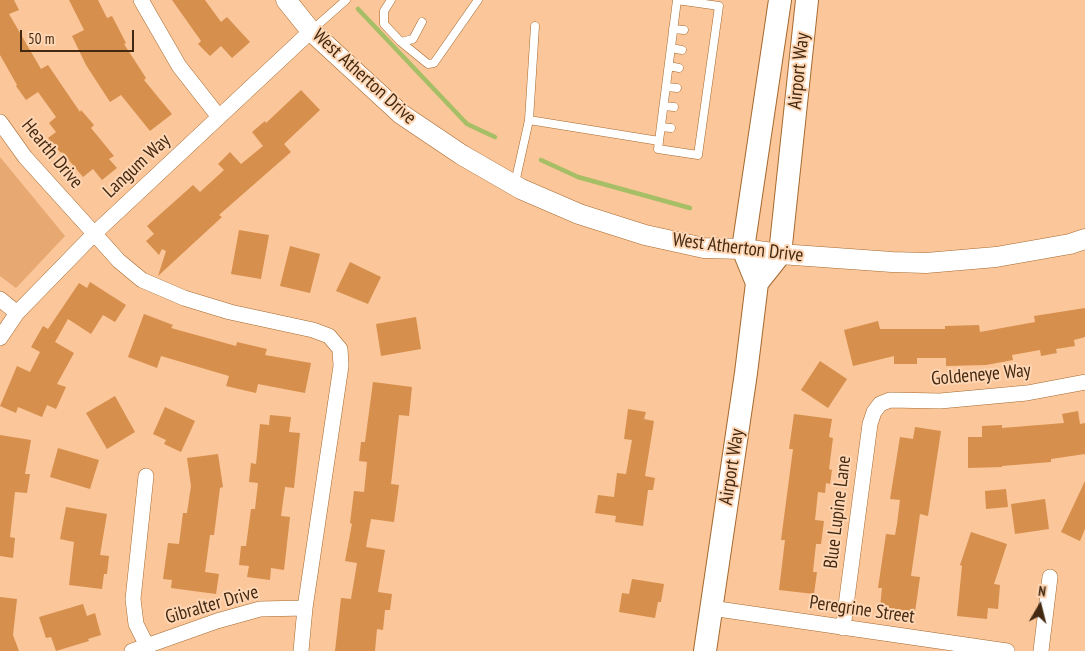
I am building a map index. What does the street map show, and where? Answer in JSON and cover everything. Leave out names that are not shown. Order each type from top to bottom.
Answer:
[{"type":"main road","name":"Airport Way","points":[[705,651],[746,373],[757,283],[743,249],[780,0]]},
{"type":"main road","name":"Airport Way","points":[[780,254],[807,0]]},
{"type":"main road","points":[[757,283],[780,254]]},
{"type":"street","points":[[141,0],[179,66],[219,117]]},
{"type":"street","name":"West Atherton Drive","points":[[286,0],[311,30],[401,114],[462,155],[514,185],[580,214],[645,236],[704,248],[743,249],[780,254],[926,263],[996,257],[1070,244],[1085,239]]},
{"type":"street","name":"Langum Way","points":[[0,338],[17,313],[94,233],[311,30]]},
{"type":"street","name":"Hearth Drive","points":[[0,122],[26,156],[94,233],[119,260],[142,280],[184,298],[230,312],[313,330],[329,336],[340,349],[341,366],[305,608],[301,651]]},
{"type":"street","points":[[0,299],[17,313]]},
{"type":"street","name":"Goldeneye Way","points":[[880,404],[890,400],[940,401],[1027,393],[1085,382]]},
{"type":"street","name":"Blue Lupine Lane","points":[[843,628],[870,424],[874,412],[880,404]]},
{"type":"street","points":[[146,476],[133,599],[136,624],[147,646]]},
{"type":"street","points":[[1040,651],[1050,576]]},
{"type":"street","name":"Gibralter Drive","points":[[132,651],[217,621],[260,609],[305,608]]},
{"type":"street","name":"Peregrine Street","points":[[710,608],[1007,651]]},
{"type":"lane","points":[[311,30],[346,0]]},
{"type":"lane","points":[[391,0],[384,11],[384,24],[401,42],[428,64],[434,63],[478,0]]},
{"type":"lane","points":[[677,0],[719,6],[711,33],[708,53],[710,72],[703,92],[704,112],[698,155],[658,149],[677,0]]},
{"type":"lane","points":[[401,42],[412,39],[422,22]]},
{"type":"lane","points":[[514,185],[529,120],[536,26]]},
{"type":"lane","points":[[673,29],[684,30]]},
{"type":"lane","points":[[671,48],[682,50]]},
{"type":"lane","points":[[669,66],[679,68]]},
{"type":"lane","points":[[701,71],[710,72]]},
{"type":"lane","points":[[666,86],[677,88]]},
{"type":"lane","points":[[664,106],[674,107]]},
{"type":"lane","points":[[695,110],[704,112]]},
{"type":"lane","points":[[529,120],[659,141]]},
{"type":"lane","points":[[661,126],[671,128]]},
{"type":"lane","points":[[692,131],[701,133]]},
{"type":"shaded area","points":[[0,157],[65,236],[16,288],[0,276]]},
{"type":"building","points":[[0,0],[14,0],[19,10],[9,14],[41,69],[48,65],[80,112],[81,110],[94,125],[91,128],[114,156],[109,159],[117,168],[102,180],[93,169],[83,177],[48,138],[56,132],[49,123],[56,117],[38,92],[26,100],[16,86],[0,55]]},
{"type":"building","points":[[69,0],[98,0],[107,18],[112,16],[126,43],[124,44],[146,78],[144,80],[172,114],[150,131],[121,95],[110,102],[86,65],[72,36],[84,30]]},
{"type":"building","points":[[172,0],[205,0],[221,22],[227,17],[250,42],[232,58],[221,46],[210,56],[198,44],[201,41]]},
{"type":"building","points":[[301,90],[320,110],[284,144],[291,152],[219,215],[222,217],[158,276],[166,251],[162,249],[159,255],[146,241],[154,234],[147,226],[193,185],[200,192],[224,170],[218,164],[230,152],[241,164],[263,146],[252,132],[265,121],[266,123]]},
{"type":"building","points":[[239,230],[269,235],[261,279],[231,274]]},
{"type":"building","points":[[290,246],[320,254],[310,293],[280,286]]},
{"type":"building","points":[[350,262],[381,277],[368,304],[336,291]]},
{"type":"building","points":[[90,282],[126,305],[115,322],[103,315],[91,334],[68,319],[55,342],[74,353],[57,384],[66,387],[56,409],[47,405],[42,417],[18,407],[16,413],[0,406],[17,366],[30,372],[40,352],[31,347],[43,326],[48,329],[79,283],[87,288]]},
{"type":"building","points":[[1085,308],[1085,337],[1074,340],[1075,346],[1056,349],[1057,353],[1041,356],[1040,350],[1012,355],[1013,360],[986,365],[946,366],[946,358],[917,358],[917,364],[894,364],[894,356],[853,366],[844,330],[878,321],[880,329],[945,329],[945,326],[979,325],[980,332],[1035,322],[1034,316]]},
{"type":"building","points":[[144,314],[173,325],[171,328],[236,346],[237,342],[267,349],[265,355],[311,363],[305,393],[258,384],[256,393],[226,386],[229,376],[161,356],[157,368],[128,357]]},
{"type":"building","points":[[416,317],[421,349],[381,356],[376,324]]},
{"type":"building","points":[[820,361],[847,379],[828,408],[801,390]]},
{"type":"building","points":[[373,382],[412,387],[409,416],[399,415],[391,484],[399,485],[394,522],[371,519],[366,547],[385,550],[378,592],[392,594],[390,610],[385,610],[383,630],[377,629],[375,651],[335,651],[341,598],[351,599],[357,563],[345,561],[352,524],[350,523],[354,491],[364,492],[367,462],[359,461],[361,442],[365,442]]},
{"type":"building","points":[[115,396],[135,432],[107,449],[86,413]]},
{"type":"building","points":[[165,407],[195,421],[181,452],[164,444],[166,440],[153,434]]},
{"type":"building","points":[[628,409],[646,412],[644,419],[654,421],[645,476],[655,478],[653,490],[648,490],[643,526],[615,522],[616,516],[595,513],[598,495],[614,497],[617,473],[626,474],[632,440],[624,439]]},
{"type":"building","points":[[1078,411],[1080,424],[1085,423],[1085,454],[1051,459],[1051,462],[968,468],[968,437],[982,437],[982,426],[1002,425],[1002,428],[1064,423],[1062,414]]},
{"type":"building","points":[[794,414],[832,419],[829,437],[833,438],[829,469],[832,470],[830,484],[826,483],[825,493],[818,492],[815,520],[824,521],[821,544],[816,544],[813,572],[817,572],[814,594],[779,590],[785,540],[781,540],[793,449],[789,449]]},
{"type":"building","points":[[270,415],[291,417],[289,432],[300,433],[294,488],[285,487],[281,516],[290,517],[284,570],[271,568],[270,580],[247,577],[249,566],[239,565],[241,546],[246,546],[251,509],[255,509],[258,483],[249,482],[251,463],[256,464],[260,424],[269,425]]},
{"type":"building","points":[[915,427],[941,431],[928,516],[920,514],[911,576],[920,577],[915,612],[880,607],[882,588],[878,588],[886,534],[895,535],[897,524],[900,500],[890,499],[900,437],[913,439]]},
{"type":"building","points":[[0,435],[31,440],[25,474],[30,474],[27,493],[15,492],[10,537],[15,538],[13,558],[0,556]]},
{"type":"building","points":[[58,448],[99,460],[90,489],[50,477]]},
{"type":"building","points":[[218,454],[223,487],[220,488],[214,535],[210,535],[205,572],[219,574],[216,594],[171,588],[172,580],[163,579],[168,543],[179,544],[183,513],[187,513],[191,486],[187,458]]},
{"type":"building","points":[[1085,481],[1085,529],[1080,541],[1061,532]]},
{"type":"building","points":[[1006,489],[1008,507],[986,509],[985,491]]},
{"type":"building","points":[[1045,499],[1049,529],[1015,534],[1011,504]]},
{"type":"building","points":[[66,507],[107,514],[100,555],[109,556],[107,574],[104,574],[102,589],[69,585],[74,542],[60,539]]},
{"type":"building","points":[[971,532],[1007,544],[994,584],[1000,585],[998,609],[988,608],[987,619],[957,616],[962,566],[960,565]]},
{"type":"building","points":[[632,579],[664,584],[661,602],[658,602],[655,618],[619,612],[622,593],[629,594]]},
{"type":"building","points":[[0,597],[17,599],[13,635],[19,651],[0,651]]},
{"type":"building","points":[[83,604],[87,616],[95,613],[101,635],[88,639],[89,641],[56,651],[51,637],[46,638],[39,617]]},
{"type":"waterway","points":[[358,9],[467,124],[495,137]]},
{"type":"waterway","points":[[541,160],[578,177],[690,208]]}]
